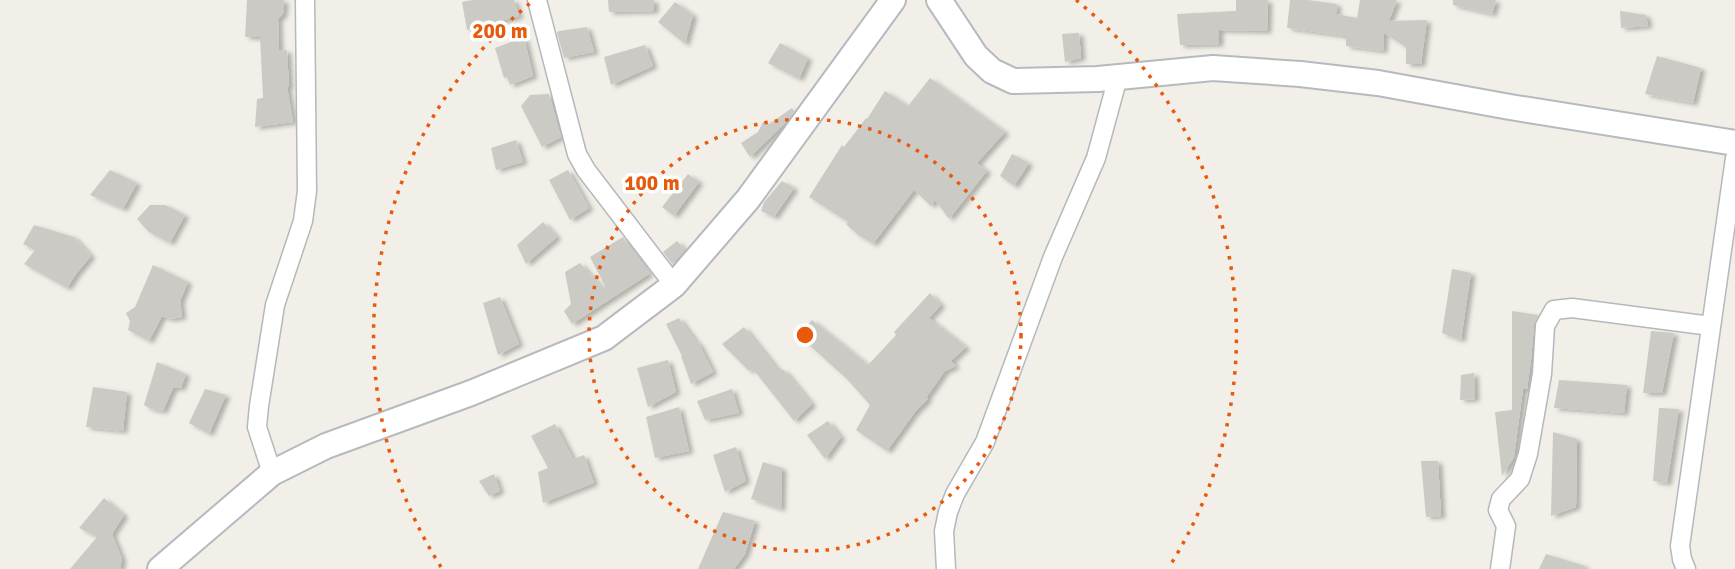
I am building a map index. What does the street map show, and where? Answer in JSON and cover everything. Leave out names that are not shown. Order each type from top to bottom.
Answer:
[{"type":"street","points":[[272,473],[257,427],[275,305],[303,221],[307,191],[305,0]]},
{"type":"street","points":[[537,0],[577,154],[586,170],[674,285]]},
{"type":"street","points":[[160,569],[272,473],[326,446],[471,393],[604,338],[674,285],[748,199],[893,0]]},
{"type":"street","points":[[939,0],[976,56],[992,71],[1013,81],[1118,78],[1213,68],[1300,74],[1378,83],[1735,143]]},
{"type":"street","points":[[946,569],[944,531],[948,512],[955,494],[985,442],[1053,257],[1096,158],[1118,78]]},
{"type":"street","points":[[1686,569],[1680,546],[1735,158]]},
{"type":"street","points":[[1500,569],[1506,526],[1498,510],[1501,499],[1520,479],[1528,454],[1542,374],[1545,327],[1554,310],[1572,308],[1711,326]]},
{"type":"building","points":[[247,0],[284,0],[283,14],[278,19],[279,51],[287,50],[287,87],[293,122],[255,127],[257,99],[263,98],[260,37],[245,37]]},
{"type":"building","points":[[514,0],[519,16],[467,30],[462,2]]},
{"type":"building","points":[[608,0],[654,0],[654,11],[609,12]]},
{"type":"building","points":[[1236,0],[1268,0],[1267,31],[1219,30],[1219,44],[1180,45],[1177,14],[1236,11]]},
{"type":"building","points":[[1290,0],[1337,4],[1336,14],[1357,18],[1360,0],[1397,0],[1389,21],[1427,20],[1421,64],[1406,64],[1406,47],[1384,33],[1383,51],[1346,46],[1346,36],[1287,28]]},
{"type":"building","points":[[1453,0],[1496,0],[1492,14],[1453,5]]},
{"type":"building","points":[[675,2],[693,15],[685,44],[658,22]]},
{"type":"building","points":[[1620,11],[1646,15],[1648,26],[1621,28]]},
{"type":"building","points":[[587,27],[594,52],[564,58],[557,33]]},
{"type":"building","points":[[1079,33],[1081,58],[1065,62],[1062,34]]},
{"type":"building","points":[[524,37],[533,76],[510,85],[507,77],[504,78],[495,48]]},
{"type":"building","points":[[780,43],[808,58],[799,79],[768,63]]},
{"type":"building","points":[[645,45],[653,66],[611,85],[604,57]]},
{"type":"building","points":[[1657,56],[1701,68],[1693,103],[1645,94]]},
{"type":"building","points":[[930,78],[1005,132],[977,163],[987,171],[949,219],[935,200],[931,206],[914,190],[873,244],[858,235],[846,224],[848,222],[809,197],[842,145],[844,147],[867,119],[885,91],[908,106]]},
{"type":"building","points":[[549,94],[561,137],[542,147],[521,106],[530,95]]},
{"type":"building","points":[[792,108],[794,111],[786,122],[750,157],[741,143],[758,132],[763,122],[769,124]]},
{"type":"building","points":[[516,140],[523,162],[496,170],[491,148]]},
{"type":"building","points":[[1012,154],[1029,163],[1014,186],[1000,176]]},
{"type":"building","points":[[110,170],[137,183],[123,209],[90,195]]},
{"type":"building","points":[[568,170],[589,208],[570,220],[549,180]]},
{"type":"building","points":[[688,174],[699,182],[674,216],[662,207]]},
{"type":"building","points":[[782,181],[794,188],[774,217],[761,211],[764,202]]},
{"type":"building","points":[[150,205],[165,205],[185,215],[170,243],[149,232],[137,219]]},
{"type":"building","points":[[543,222],[557,237],[526,264],[517,245]]},
{"type":"building","points":[[34,225],[74,237],[91,256],[67,288],[24,264],[35,250],[23,244]]},
{"type":"building","points":[[623,237],[649,274],[572,324],[564,311],[571,304],[565,272],[580,263],[602,288],[605,286],[590,257]]},
{"type":"building","points":[[677,241],[685,250],[672,264],[663,252]]},
{"type":"building","points":[[153,265],[188,282],[180,301],[182,317],[170,319],[162,316],[149,341],[128,330],[130,321],[126,313],[135,307]]},
{"type":"building","points":[[1452,269],[1471,273],[1461,340],[1442,333]]},
{"type":"building","points":[[930,293],[941,305],[929,318],[966,347],[951,361],[956,366],[945,371],[926,398],[928,399],[915,412],[887,451],[856,430],[870,405],[847,379],[798,335],[812,320],[868,365]]},
{"type":"building","points":[[500,297],[519,344],[498,355],[483,303]]},
{"type":"building","points":[[1512,311],[1538,315],[1534,325],[1527,389],[1523,389],[1514,457],[1502,476],[1495,412],[1512,410]]},
{"type":"building","points":[[679,318],[698,342],[713,372],[691,384],[682,356],[666,324]]},
{"type":"building","points":[[744,327],[778,370],[784,370],[812,404],[794,421],[753,369],[749,371],[722,344]]},
{"type":"building","points":[[1651,331],[1674,333],[1662,393],[1643,393]]},
{"type":"building","points":[[668,360],[676,392],[648,407],[637,368]]},
{"type":"building","points":[[157,362],[186,374],[181,388],[173,388],[163,411],[144,405]]},
{"type":"building","points":[[1474,373],[1475,399],[1460,400],[1461,375]]},
{"type":"building","points":[[1559,380],[1627,385],[1624,413],[1554,408]]},
{"type":"building","points":[[93,387],[127,392],[123,431],[86,427]]},
{"type":"building","points":[[205,389],[226,395],[209,434],[189,423]]},
{"type":"building","points":[[732,389],[739,413],[705,420],[697,401]]},
{"type":"building","points":[[679,407],[689,451],[655,458],[646,417]]},
{"type":"building","points":[[1659,408],[1679,409],[1667,483],[1653,481]]},
{"type":"building","points":[[828,421],[841,437],[825,459],[807,435]]},
{"type":"building","points":[[555,424],[573,459],[584,455],[594,483],[543,503],[538,472],[548,468],[531,436]]},
{"type":"building","points":[[1553,432],[1577,439],[1576,507],[1551,516]]},
{"type":"building","points":[[736,447],[746,481],[725,492],[713,455]]},
{"type":"building","points":[[1421,461],[1438,461],[1441,516],[1426,517]]},
{"type":"building","points":[[763,462],[782,468],[781,509],[751,499]]},
{"type":"building","points":[[494,474],[500,491],[489,496],[479,481]]},
{"type":"building","points":[[104,498],[124,515],[112,534],[122,559],[120,569],[70,569],[97,537],[79,528]]},
{"type":"building","points":[[723,512],[755,521],[745,554],[734,569],[698,569]]},
{"type":"building","points":[[1546,554],[1585,566],[1585,569],[1539,569]]}]
